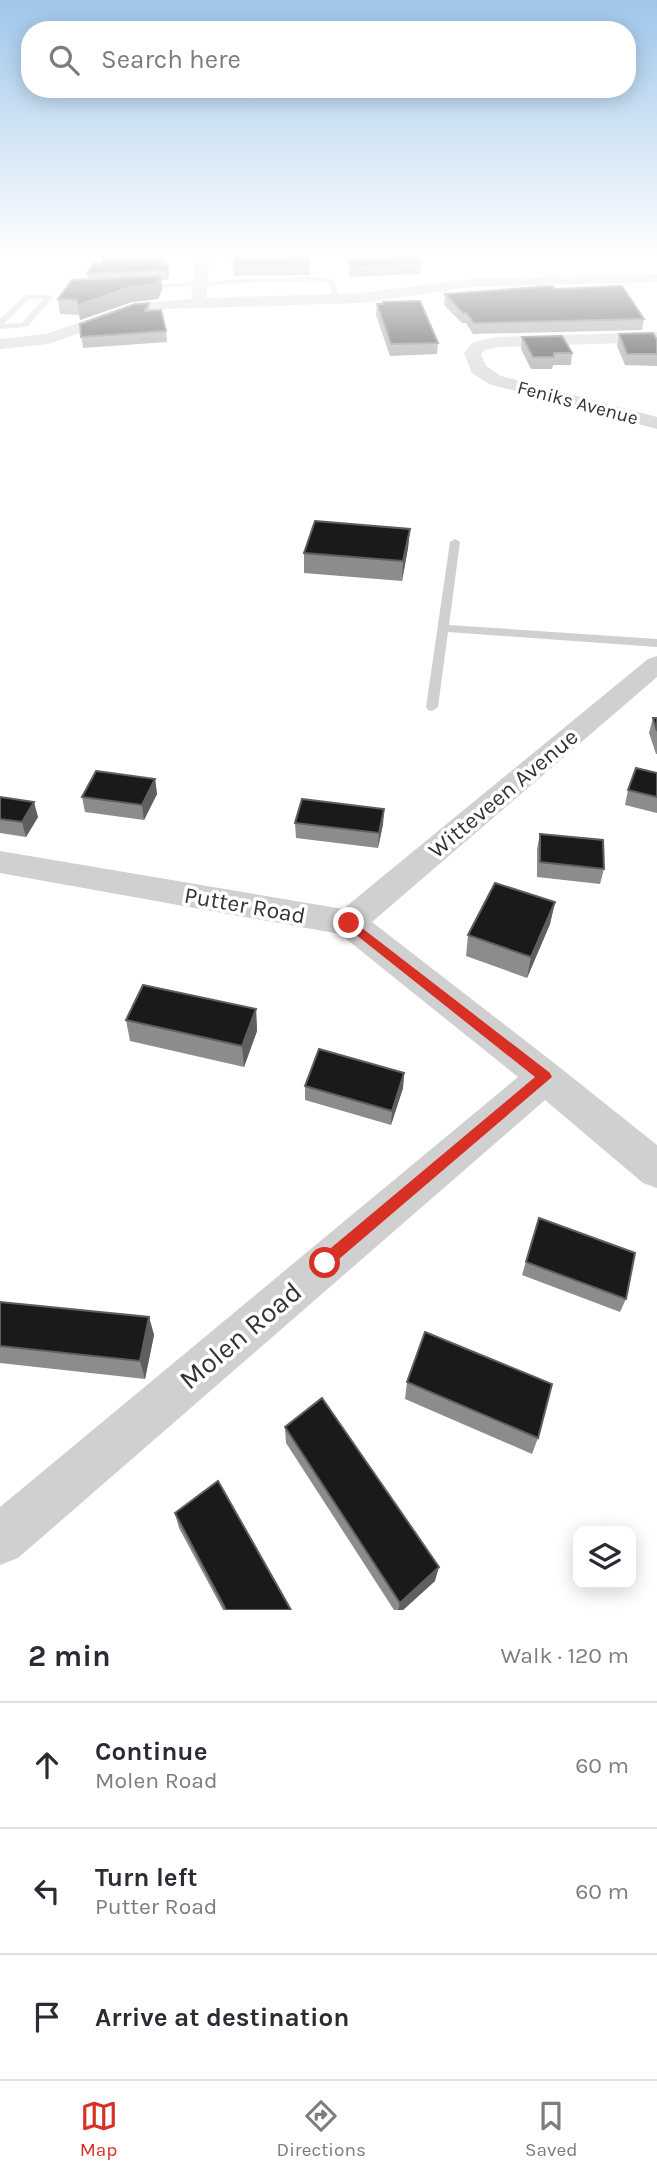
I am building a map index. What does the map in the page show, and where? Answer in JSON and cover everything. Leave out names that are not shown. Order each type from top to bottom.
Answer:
[{"type":"street","points":[[0,344],[59,336],[72,331]]},
{"type":"street","name":"Feniks Avenue","points":[[657,337],[505,341],[478,346],[472,353],[478,369],[495,380],[657,423]]},
{"type":"street","name":"Witteveen Avenue","points":[[349,923],[657,664]]},
{"type":"street","name":"Putter Road","points":[[0,862],[349,923],[545,1077],[657,1170]]},
{"type":"street","name":"Molen Road","points":[[1,1536],[545,1077]]},
{"type":"lane","points":[[432,707],[455,542]]},
{"type":"lane","points":[[443,628],[657,643]]},
{"type":"building","points":[[81,331],[164,331],[81,337]]},
{"type":"building","points":[[386,331],[433,331],[438,343],[391,344]]},
{"type":"building","points":[[653,333],[657,340],[657,354],[627,354],[619,334]]},
{"type":"building","points":[[562,336],[572,353],[554,353],[554,357],[533,357],[522,337]]},
{"type":"building","points":[[315,521],[410,529],[403,561],[304,553]]},
{"type":"building","points":[[636,768],[657,773],[657,797],[628,790]]},
{"type":"building","points":[[96,771],[155,779],[142,805],[82,797]]},
{"type":"building","points":[[0,797],[34,802],[22,822],[0,819]]},
{"type":"building","points":[[302,799],[384,809],[379,833],[295,823]]},
{"type":"building","points":[[540,834],[603,840],[604,869],[540,862]]},
{"type":"building","points":[[495,883],[555,902],[531,957],[468,935]]},
{"type":"building","points":[[143,985],[256,1009],[242,1046],[126,1020]]},
{"type":"building","points":[[319,1049],[404,1073],[392,1111],[305,1086]]},
{"type":"building","points":[[539,1218],[635,1253],[626,1299],[526,1262]]},
{"type":"building","points":[[0,1302],[149,1317],[140,1361],[0,1346]]},
{"type":"building","points":[[425,1332],[552,1384],[538,1438],[407,1382]]},
{"type":"building","points":[[322,1398],[439,1567],[400,1603],[285,1427]]},
{"type":"building","points":[[218,1481],[291,1610],[226,1610],[175,1513]]},
{"type":"route","points":[[325,1263],[545,1077],[349,923]]}]
